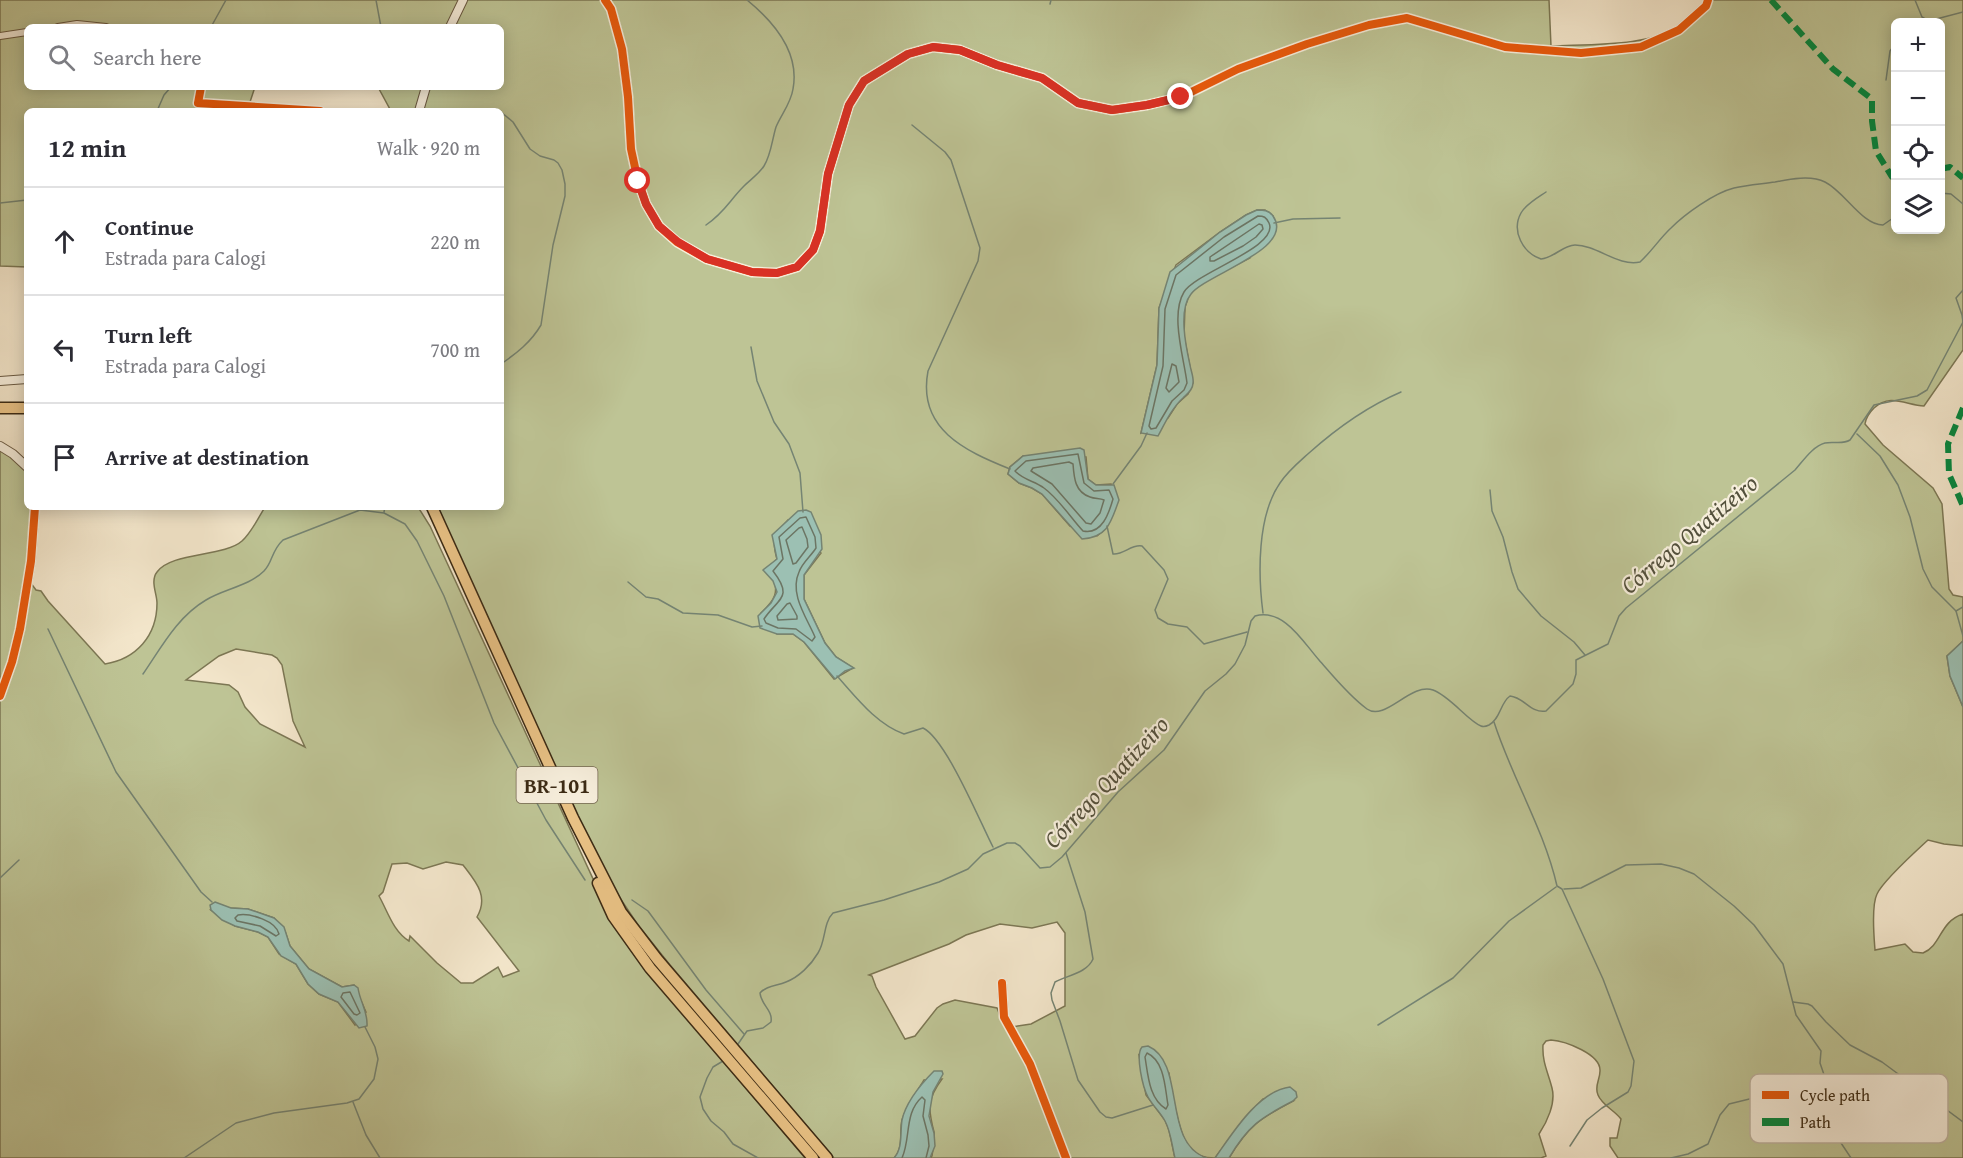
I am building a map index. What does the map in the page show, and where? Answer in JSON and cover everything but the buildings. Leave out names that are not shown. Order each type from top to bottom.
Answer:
[{"type":"highway","points":[[0,408],[24,408]]},
{"type":"highway","points":[[0,415],[24,415]]},
{"type":"highway","name":"BR-101","points":[[425,510],[613,916],[650,968],[715,1044],[740,1063],[827,1158]]},
{"type":"highway","name":"BR-101","points":[[433,510],[535,736],[602,878],[621,912],[657,959],[725,1037],[740,1063],[813,1158]]},
{"type":"street","points":[[451,24],[463,0]]},
{"type":"street","points":[[605,0],[622,49],[631,149],[638,181],[646,204],[659,226],[678,242],[707,259],[752,272],[777,273],[797,267],[813,250],[820,231],[828,174],[849,105],[864,81],[908,54],[933,47],[960,50],[997,65],[1042,78],[1078,103],[1112,110],[1181,97],[1238,69],[1369,25],[1407,18],[1505,47],[1581,53],[1641,47],[1679,30],[1706,6],[1708,0]]},
{"type":"street","points":[[0,36],[24,32]]},
{"type":"street","points":[[200,90],[198,103],[274,108]]},
{"type":"street","points":[[420,108],[425,90]]},
{"type":"street","points":[[0,381],[24,379]]},
{"type":"street","points":[[0,446],[14,454],[24,464]]},
{"type":"street","points":[[0,696],[20,629],[31,561],[35,510]]},
{"type":"street","points":[[1002,983],[1004,1017],[1030,1064],[1066,1158]]},
{"type":"green space","points":[[0,0],[1549,0],[1551,46],[1620,43],[1655,37],[1685,24],[1708,0],[1963,0],[1963,350],[1924,406],[1886,401],[1872,410],[1865,424],[1883,445],[1933,488],[1942,504],[1949,589],[1953,595],[1963,597],[1963,641],[1947,656],[1950,676],[1963,707],[1963,846],[1928,840],[1880,888],[1875,899],[1873,922],[1875,950],[1905,944],[1913,952],[1923,953],[1934,945],[1949,922],[1963,914],[1963,1158],[1618,1158],[1610,1146],[1610,1138],[1617,1138],[1621,1119],[1602,1102],[1598,1095],[1599,1065],[1589,1054],[1565,1043],[1551,1040],[1546,1041],[1543,1045],[1544,1062],[1553,1100],[1539,1134],[1546,1156],[1541,1158],[1229,1158],[1249,1130],[1293,1101],[1263,1099],[1244,1119],[1215,1158],[1204,1157],[1192,1151],[1185,1141],[1176,1112],[1169,1073],[1139,1055],[1146,1095],[1165,1120],[1175,1158],[930,1158],[934,1132],[930,1104],[942,1079],[924,1080],[912,1099],[902,1120],[899,1150],[894,1158],[834,1158],[670,965],[638,925],[606,877],[438,510],[504,510],[504,108],[389,108],[380,90],[504,90],[504,24],[24,24],[24,90],[254,90],[248,108],[24,108],[24,267],[0,266]],"holes":[[[1257,210],[1265,210],[1273,216],[1250,258],[1201,283],[1189,295],[1185,307],[1184,336],[1193,383],[1188,394],[1177,404],[1168,418],[1141,433],[1157,365],[1159,308],[1176,265],[1246,215]],[[1023,456],[1086,457],[1088,479],[1096,485],[1111,484],[1112,513],[1108,525],[1097,536],[1070,526],[1042,494],[1019,483],[1008,474],[1010,467]],[[788,520],[821,553],[804,575],[804,599],[825,643],[836,657],[853,668],[834,679],[804,642],[793,634],[777,634],[761,613],[773,600],[775,594],[774,562],[777,559],[774,542],[780,529]],[[1057,922],[1065,933],[1065,1006],[1031,1024],[1005,1028],[997,1008],[955,1000],[937,1008],[915,1036],[905,1039],[872,976],[869,975],[949,944],[966,935],[1000,924],[1032,928]]]},
{"type":"green space","points":[[0,445],[24,461],[24,510],[37,510],[30,582],[36,590],[41,591],[105,664],[126,657],[143,644],[149,635],[156,615],[154,583],[157,572],[174,561],[234,546],[249,534],[263,510],[420,510],[430,526],[613,922],[668,996],[805,1158],[0,1158]],"holes":[[[236,649],[272,655],[282,665],[293,721],[305,747],[260,724],[245,707],[238,692],[229,685],[186,680],[219,656]],[[446,862],[463,865],[476,883],[482,902],[477,917],[519,971],[503,977],[498,967],[473,983],[461,983],[410,936],[409,941],[403,937],[391,921],[379,896],[383,892],[392,864],[407,863],[423,869]],[[248,909],[274,918],[285,931],[290,946],[309,969],[342,987],[354,985],[366,1012],[355,1025],[338,1002],[319,994],[308,984],[296,964],[279,954],[268,937],[235,926],[211,910]]]},
{"type":"water","points":[[1257,210],[1268,211],[1273,216],[1277,228],[1272,239],[1261,250],[1200,286],[1191,294],[1187,301],[1184,319],[1185,339],[1193,379],[1192,388],[1172,411],[1158,436],[1141,433],[1157,365],[1159,308],[1170,272],[1220,232]]},
{"type":"water","points":[[1080,448],[1084,450],[1088,479],[1096,485],[1114,485],[1119,500],[1111,521],[1103,532],[1091,538],[1082,539],[1042,494],[1019,483],[1008,474],[1010,467],[1023,456]]},
{"type":"water","points":[[798,511],[811,512],[821,535],[822,549],[804,575],[804,599],[825,643],[836,657],[854,668],[845,671],[835,679],[804,642],[793,634],[777,634],[760,628],[758,616],[771,603],[777,592],[773,581],[763,570],[777,559],[772,535]]},
{"type":"water","points":[[1963,641],[1963,707],[1950,676],[1947,656]]},
{"type":"water","points":[[215,902],[231,908],[248,909],[274,918],[284,927],[290,946],[309,969],[342,987],[354,985],[358,988],[367,1026],[359,1028],[338,1002],[319,994],[308,984],[296,964],[281,956],[268,937],[222,920],[211,910],[210,905]]},
{"type":"water","points":[[1148,1046],[1160,1055],[1167,1069],[1184,1137],[1193,1150],[1207,1158],[1175,1158],[1167,1125],[1148,1097],[1142,1079],[1140,1051],[1142,1047]]},
{"type":"water","points":[[934,1071],[942,1071],[943,1074],[933,1092],[929,1116],[935,1146],[930,1158],[894,1158],[900,1145],[902,1120],[907,1106]]},
{"type":"water","points":[[1290,1087],[1296,1092],[1297,1097],[1293,1101],[1249,1130],[1229,1158],[1215,1158],[1238,1126],[1257,1105],[1278,1090]]},
{"type":"waterway","points":[[213,24],[226,0]]},
{"type":"waterway","points":[[376,0],[380,24]]},
{"type":"waterway","points":[[706,225],[764,166],[776,127],[793,89],[793,63],[789,50],[767,18],[747,0]]},
{"type":"waterway","points":[[1050,4],[1051,0]]},
{"type":"waterway","points":[[1915,0],[1924,18]]},
{"type":"waterway","points":[[1940,18],[1963,12]]},
{"type":"waterway","points":[[1886,80],[1891,50]]},
{"type":"waterway","points":[[158,108],[168,90]]},
{"type":"waterway","points":[[504,114],[513,122],[530,149],[558,163],[565,184],[565,196],[553,245],[541,325],[533,337],[504,362]]},
{"type":"waterway","points":[[912,125],[945,152],[951,160],[980,248],[978,261],[928,371],[927,391],[930,408],[937,423],[961,445],[1010,469]]},
{"type":"waterway","points":[[1546,192],[1523,210],[1517,227],[1524,247],[1541,259],[1575,245],[1591,248],[1616,259],[1632,263],[1640,262],[1677,222],[1718,194],[1739,187],[1794,179],[1807,178],[1825,182],[1875,224],[1883,225],[1891,219]]},
{"type":"waterway","points":[[1945,193],[1951,194],[1963,204]]},
{"type":"waterway","points":[[0,203],[24,200]]},
{"type":"waterway","points":[[1274,223],[1293,219],[1340,218]]},
{"type":"waterway","name":"Córrego Quatizeiro","points":[[738,1044],[747,1031],[763,1028],[771,1022],[770,1014],[760,993],[769,987],[791,980],[808,966],[821,948],[828,922],[833,913],[884,900],[939,882],[968,869],[983,854],[1007,843],[1020,846],[1040,868],[1050,867],[1062,857],[1118,792],[1164,750],[1205,691],[1235,664],[1245,645],[1251,621],[1255,616],[1275,617],[1292,628],[1348,692],[1360,704],[1374,712],[1390,707],[1416,691],[1425,689],[1439,693],[1482,726],[1493,722],[1510,696],[1536,710],[1546,711],[1573,684],[1576,660],[1608,644],[1619,616],[1626,608],[1795,470],[1812,450],[1825,443],[1850,440],[1874,405],[1917,396],[1927,390],[1963,322],[1956,298],[1963,290]]},
{"type":"waterway","points":[[751,347],[757,381],[774,422],[789,444],[800,473],[803,512]]},
{"type":"waterway","points":[[1263,613],[1260,581],[1263,529],[1272,497],[1280,483],[1298,463],[1341,427],[1364,411],[1401,392]]},
{"type":"waterway","points":[[1113,484],[1141,446],[1147,433]]},
{"type":"waterway","points":[[1857,434],[1880,456],[1898,485],[1910,517],[1923,569],[1932,587],[1956,611],[1963,636]]},
{"type":"waterway","points":[[1490,490],[1492,511],[1503,537],[1518,589],[1541,616],[1574,642],[1585,655]]},
{"type":"waterway","points":[[143,674],[186,615],[206,600],[258,576],[267,568],[276,548],[283,540],[360,510],[384,513],[405,524],[417,541],[444,596],[494,723],[546,820],[585,880]]},
{"type":"waterway","points":[[1107,526],[1113,554],[1142,546],[1164,570],[1168,579],[1155,610],[1158,618],[1168,624],[1187,627],[1204,644],[1247,632]]},
{"type":"waterway","points":[[628,582],[646,597],[658,599],[683,613],[718,615],[752,627],[762,626]]},
{"type":"waterway","points":[[1956,611],[1963,607]]},
{"type":"waterway","points":[[48,629],[116,772],[201,892],[212,902]]},
{"type":"waterway","points":[[837,676],[884,724],[904,734],[923,728],[932,735],[952,764],[993,847]]},
{"type":"waterway","points":[[1494,722],[1544,844],[1557,886],[1562,889],[1603,979],[1634,1061],[1631,1086],[1628,1092],[1587,1120],[1570,1146]]},
{"type":"waterway","points":[[1066,853],[1085,912],[1093,959],[1082,971],[1055,982],[1051,993],[1078,1080],[1106,1117],[1112,1118],[1153,1105]]},
{"type":"waterway","points":[[0,878],[19,860]]},
{"type":"waterway","points":[[1564,889],[1581,888],[1626,865],[1661,864],[1694,874],[1754,925],[1783,964],[1796,1015],[1821,1051],[1820,1063],[1824,1074]]},
{"type":"waterway","points":[[1378,1025],[1453,978],[1509,921],[1556,887]]},
{"type":"waterway","points":[[632,900],[648,911],[706,990],[744,1034]]},
{"type":"waterway","points":[[1793,1002],[1812,1006],[1850,1045],[1882,1062],[1898,1074]]},
{"type":"waterway","points":[[184,1158],[236,1123],[274,1113],[347,1103],[359,1099],[374,1079],[378,1059],[365,1027]]},
{"type":"waterway","name":"Córrego Quatizeiro","points":[[723,1061],[713,1067],[707,1078],[700,1097],[703,1109],[733,1144],[758,1158]]},
{"type":"waterway","points":[[1671,1158],[1688,1154],[1708,1144],[1720,1115],[1729,1104],[1750,1099]]},
{"type":"waterway","points":[[353,1102],[366,1135],[380,1158]]},
{"type":"waterway","points":[[1948,1111],[1963,1122]]},
{"type":"waterway","points":[[1841,1143],[1851,1158]]},
{"type":"marked path","points":[[1771,0],[1833,69],[1872,99],[1876,151],[1891,175]]},
{"type":"marked path","points":[[1945,168],[1950,167],[1963,178]]},
{"type":"marked path","points":[[1963,408],[1948,444],[1949,474],[1963,506]]},
{"type":"cycle path","points":[[605,0],[611,9],[622,49],[631,149],[638,181],[646,204],[659,226],[677,242],[707,259],[752,272],[777,273],[797,267],[813,250],[820,231],[828,174],[849,105],[864,81],[908,54],[933,47],[960,50],[997,65],[1042,78],[1078,103],[1112,110],[1181,97],[1238,69],[1369,25],[1407,18],[1505,47],[1581,53],[1641,47],[1679,30],[1706,6],[1708,0]]},
{"type":"cycle path","points":[[200,90],[198,103],[274,108]]},
{"type":"cycle path","points":[[0,696],[20,629],[31,561],[35,510]]},
{"type":"cycle path","points":[[1002,983],[1004,1017],[1030,1064],[1066,1158]]},
{"type":"route","points":[[638,181],[646,204],[659,226],[678,242],[707,259],[752,272],[777,273],[797,267],[813,250],[820,231],[828,174],[849,105],[864,81],[908,54],[933,47],[960,50],[997,65],[1042,78],[1078,103],[1112,110],[1181,97]]}]
